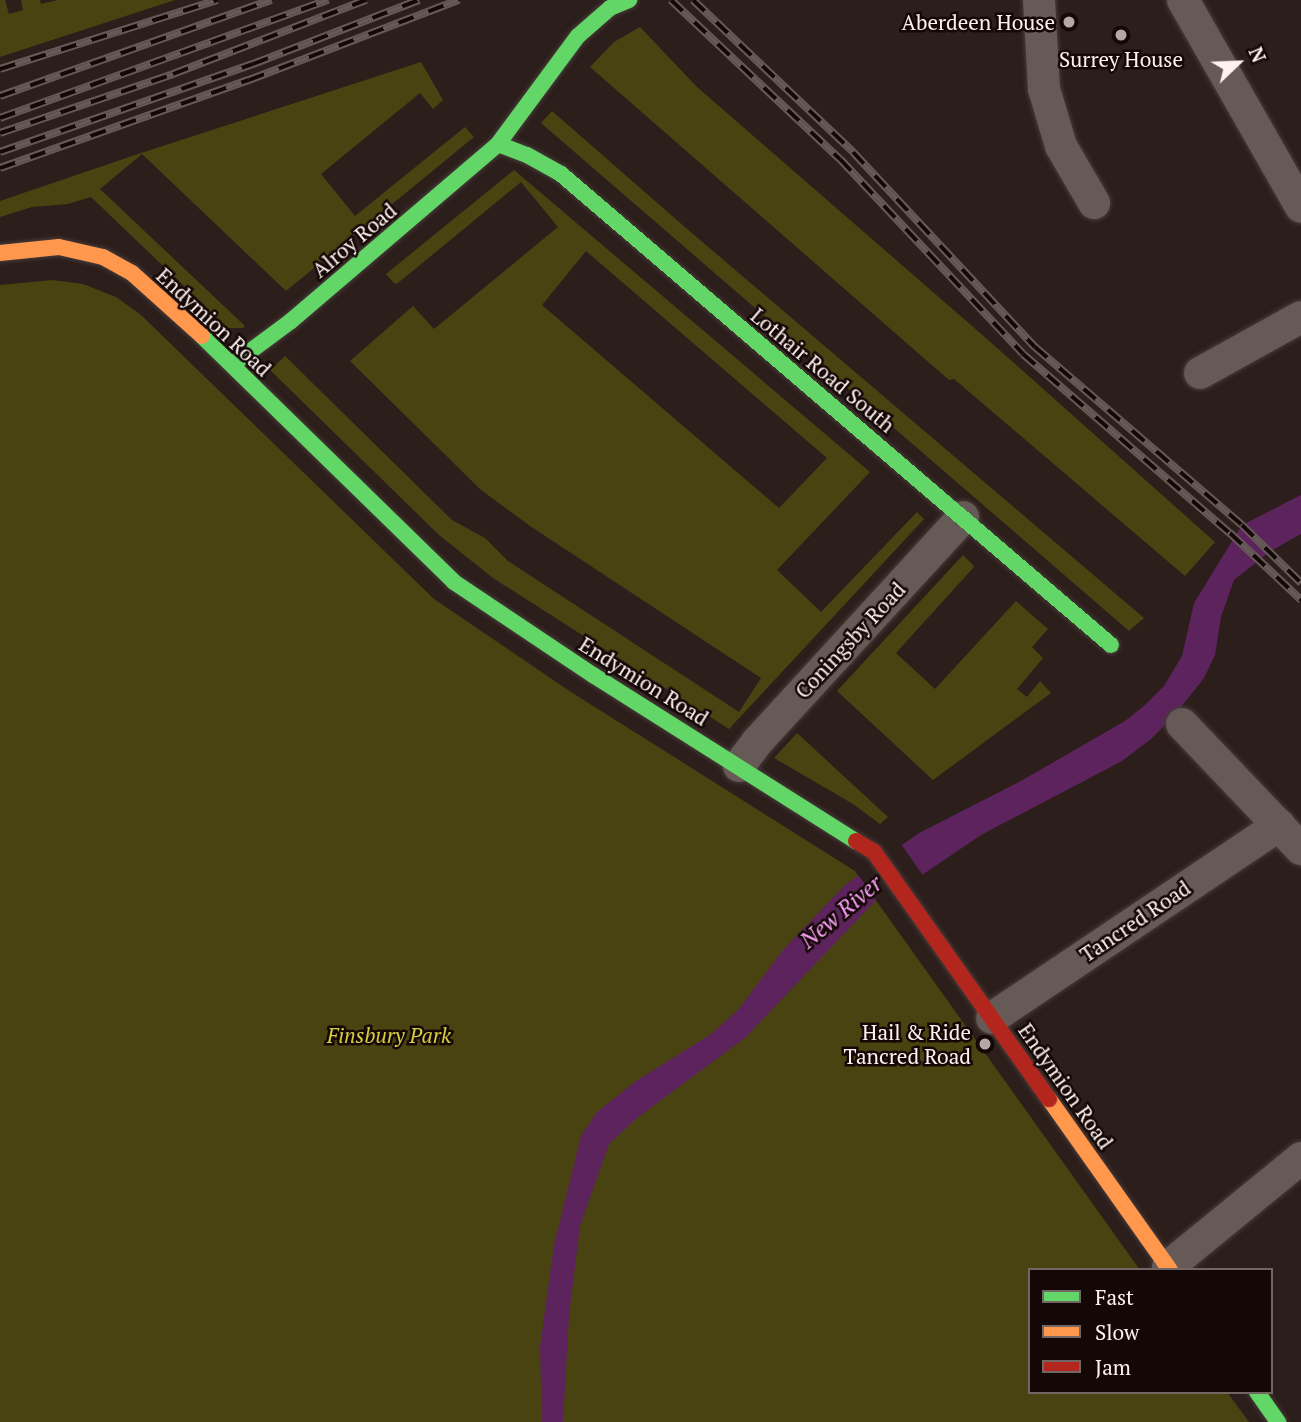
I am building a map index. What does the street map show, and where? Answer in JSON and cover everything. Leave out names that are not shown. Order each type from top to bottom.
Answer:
[{"type":"main road","name":"Alroy Road","points":[[233,363],[291,321],[498,144],[578,36],[603,15],[629,0]]},
{"type":"main road","name":"Lothair Road South","points":[[498,144],[527,155],[544,167],[561,174],[1111,645]]},
{"type":"main road","name":"Endymion Road","points":[[0,253],[59,247],[103,257],[132,273],[233,363],[389,522],[454,582],[593,675],[858,839],[876,856],[1169,1268]]},
{"type":"main road","points":[[1258,1394],[1278,1422]]},
{"type":"street","points":[[1039,0],[1044,89],[1061,146],[1094,203]]},
{"type":"street","points":[[1183,0],[1301,207]]},
{"type":"street","points":[[1200,373],[1301,317]]},
{"type":"street","name":"Coningsby Road","points":[[739,766],[766,732],[963,517]]},
{"type":"street","points":[[1182,724],[1301,849]]},
{"type":"street","name":"Tancred Road","points":[[992,1018],[1279,825]]},
{"type":"street","points":[[1169,1268],[1301,1158]]},
{"type":"green space","points":[[0,0],[5,0],[9,14],[23,10],[21,0],[40,0],[41,4],[58,0],[175,0],[0,57]]},
{"type":"green space","points":[[640,27],[697,87],[1215,542],[1185,576],[954,379],[949,380],[590,67],[614,42]]},
{"type":"green space","points":[[421,62],[443,100],[433,109],[420,93],[321,174],[355,216],[465,127],[474,137],[286,291],[142,154],[100,189],[245,326],[243,328],[228,328],[91,197],[68,204],[32,207],[0,217],[0,201],[141,153]]},
{"type":"green space","points":[[552,111],[1144,618],[1129,631],[541,123]]},
{"type":"green space","points":[[514,170],[870,472],[777,570],[821,612],[917,512],[924,519],[729,729],[493,578],[439,535],[270,370],[285,356],[452,520],[485,538],[508,561],[739,712],[761,678],[530,526],[481,490],[350,361],[413,306],[434,329],[558,227],[521,182],[398,283],[395,284],[386,274]],"holes":[[[586,251],[827,458],[779,508],[542,305]]]},
{"type":"green space","name":"Finsbury Park","points":[[52,280],[83,284],[116,297],[141,315],[434,599],[571,692],[855,871],[1139,1268],[1028,1268],[1028,1394],[1228,1394],[1249,1422],[0,1422],[0,285]]},
{"type":"green space","points":[[963,555],[973,568],[896,653],[935,689],[1016,601],[1048,629],[1032,647],[1043,658],[1017,689],[1027,697],[1040,681],[1051,693],[933,780],[837,691]]},
{"type":"green space","points":[[797,733],[888,817],[880,824],[853,804],[774,758]]},
{"type":"water","name":"New River","points":[[1301,495],[1301,534],[1269,552],[1234,580],[1221,617],[1215,655],[1204,678],[1174,716],[1151,739],[1122,761],[981,835],[922,875],[875,901],[745,1038],[637,1118],[609,1144],[580,1226],[569,1316],[563,1422],[542,1422],[540,1347],[554,1245],[581,1136],[597,1112],[636,1081],[711,1034],[738,1010],[783,950],[845,885],[919,833],[1021,781],[1125,721],[1145,705],[1164,686],[1182,656],[1194,603],[1242,525]]},
{"type":"pier","points":[[901,844],[924,877],[878,903],[857,873]]},
{"type":"railway","points":[[0,69],[217,0]]},
{"type":"railway","points":[[0,96],[271,0]]},
{"type":"railway","points":[[0,118],[328,0]]},
{"type":"railway","points":[[0,133],[173,74],[366,0]]},
{"type":"railway","points":[[0,152],[253,64],[419,0]]},
{"type":"railway","points":[[0,168],[249,80],[459,0]]},
{"type":"railway","points":[[671,0],[840,159],[1023,354],[1230,533],[1301,600]]},
{"type":"railway","points":[[693,0],[853,152],[1035,347],[1242,525],[1301,583]]},
{"type":"traffic: fast","points":[[233,364],[291,321],[498,144],[578,36],[610,8],[629,0]]},
{"type":"traffic: fast","points":[[498,144],[527,155],[561,174],[1111,645]]},
{"type":"traffic: fast","points":[[202,336],[454,582],[593,675],[856,841]]},
{"type":"traffic: fast","points":[[1258,1394],[1278,1422]]},
{"type":"traffic: slow","points":[[0,253],[59,247],[103,257],[132,273],[202,336]]},
{"type":"traffic: slow","points":[[1049,1099],[1169,1268]]},
{"type":"traffic: jam","points":[[856,841],[874,852],[1049,1099]]},
{"type":"place","name":"Aberdeen House","points":[[1069,22]]},
{"type":"place","name":"Surrey House","points":[[1121,35]]},
{"type":"place","name":"Hail & Ride Tancred Road","points":[[985,1044]]}]
